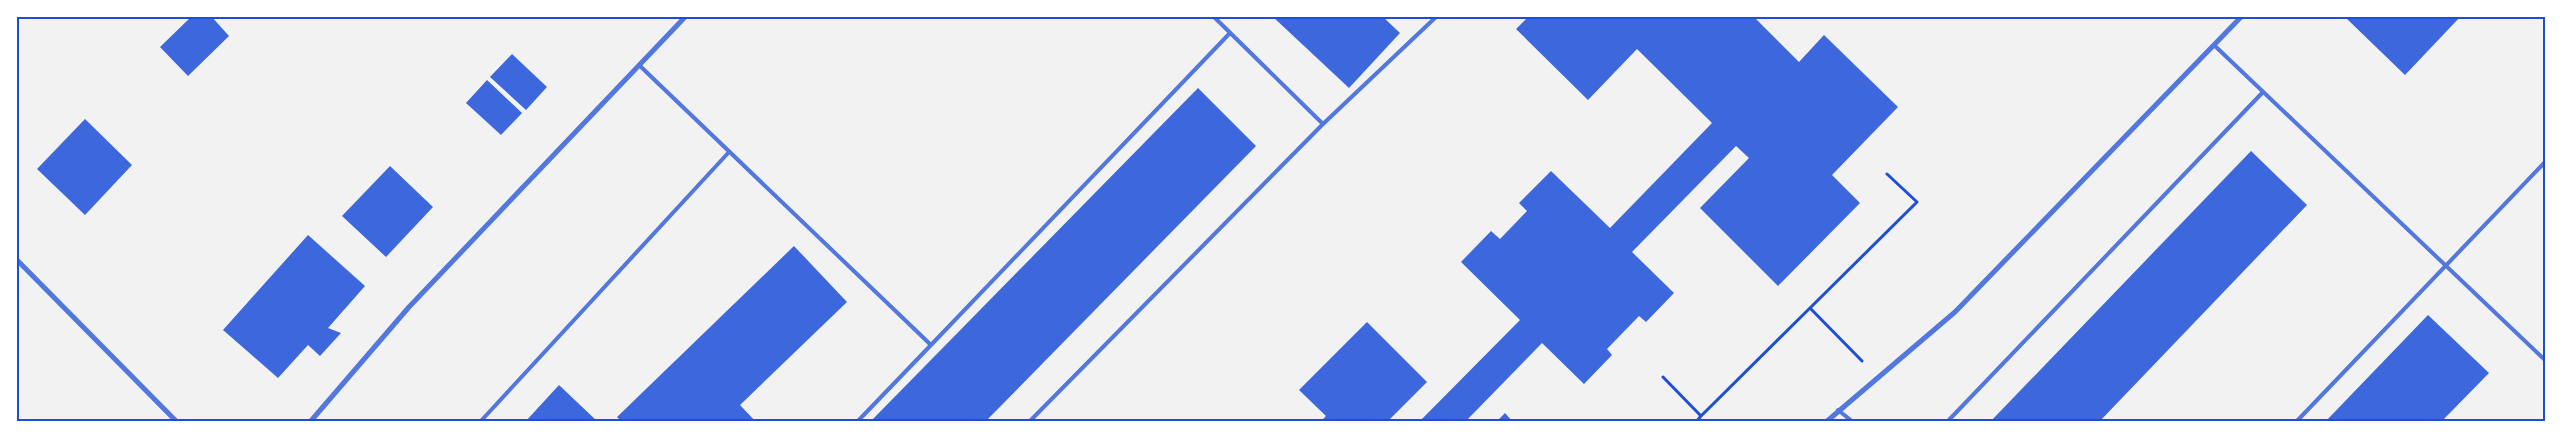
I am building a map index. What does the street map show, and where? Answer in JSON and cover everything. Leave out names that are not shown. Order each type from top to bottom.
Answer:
[{"type":"street","points":[[310,422],[409,307],[686,16]]},
{"type":"street","points":[[1826,422],[1955,312],[2242,16]]},
{"type":"street","points":[[16,259],[178,422]]},
{"type":"lane","points":[[1213,16],[1323,124]]},
{"type":"lane","points":[[1029,422],[1323,124],[1437,16]]},
{"type":"lane","points":[[857,422],[1230,33]]},
{"type":"lane","points":[[2215,46],[2546,361]]},
{"type":"lane","points":[[639,65],[932,345]]},
{"type":"lane","points":[[1947,422],[2263,92]]},
{"type":"lane","points":[[480,422],[729,152]]},
{"type":"lane","points":[[2296,422],[2546,161]]},
{"type":"lane","points":[[1838,410],[1853,422]]},
{"type":"path","points":[[1696,422],[1916,202],[1886,174]]},
{"type":"path","points":[[1810,308],[1878,377]]},
{"type":"path","points":[[1663,377],[1701,416]]},
{"type":"building","points":[[192,16],[211,16],[229,36],[188,76],[160,47]]},
{"type":"building","points":[[1272,16],[1382,16],[1400,33],[1349,88]]},
{"type":"building","points":[[1529,16],[1753,16],[1799,62],[1824,35],[1898,107],[1832,175],[1860,203],[1778,286],[1700,208],[1749,158],[1736,146],[1632,252],[1674,293],[1646,322],[1639,316],[1607,349],[1612,355],[1584,384],[1542,343],[1465,422],[1419,422],[1520,320],[1461,262],[1491,231],[1500,239],[1527,211],[1519,203],[1551,171],[1610,228],[1712,123],[1637,49],[1588,100],[1516,29]]},
{"type":"building","points":[[2348,16],[2461,16],[2405,75],[2346,18]]},
{"type":"building","points":[[512,54],[547,87],[526,110],[490,77]]},
{"type":"building","points":[[487,80],[522,113],[501,135],[466,103]]},
{"type":"building","points":[[1198,88],[1256,146],[985,422],[870,422]]},
{"type":"building","points":[[85,119],[132,165],[85,215],[37,169]]},
{"type":"building","points":[[2251,151],[2307,205],[2099,422],[1990,422]]},
{"type":"building","points":[[390,166],[433,207],[386,257],[342,216]]},
{"type":"building","points":[[308,235],[365,286],[328,328],[341,333],[320,356],[308,345],[278,378],[223,330]]},
{"type":"building","points":[[794,246],[847,302],[740,405],[756,422],[622,422],[617,417]]},
{"type":"building","points":[[2428,315],[2489,373],[2441,422],[2325,422]]},
{"type":"building","points":[[1367,322],[1427,382],[1387,422],[1320,422],[1326,416],[1299,390]]},
{"type":"building","points":[[559,385],[598,422],[525,422]]},
{"type":"building","points":[[1505,413],[1513,422],[1496,422]]}]
